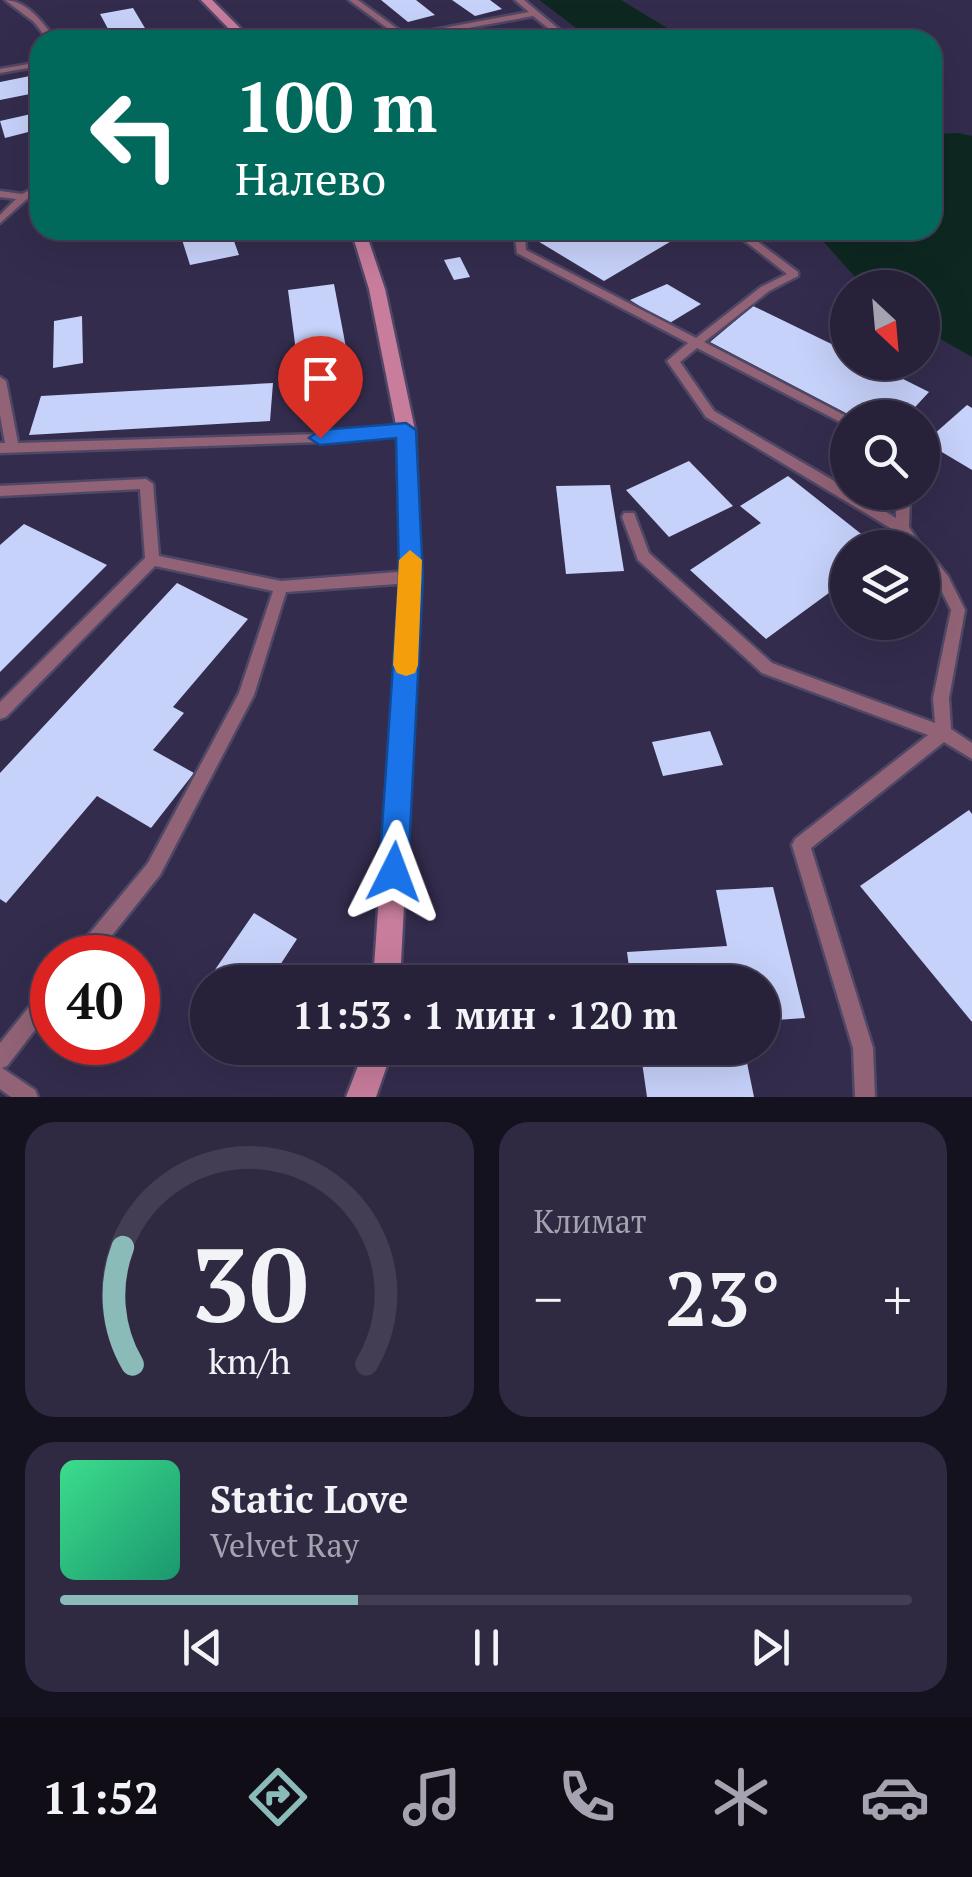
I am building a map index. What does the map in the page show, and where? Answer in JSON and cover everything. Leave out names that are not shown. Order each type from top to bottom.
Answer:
[{"type":"street","points":[[206,0],[236,30]]},
{"type":"street","points":[[361,240],[377,289],[406,430],[411,577],[388,965]]},
{"type":"street","points":[[362,1097],[372,1065]]},
{"type":"lane","points":[[9,0],[44,30]]},
{"type":"lane","points":[[354,0],[393,30]]},
{"type":"lane","points":[[518,0],[555,30]]},
{"type":"lane","points":[[446,30],[534,13]]},
{"type":"lane","points":[[0,71],[30,66]]},
{"type":"lane","points":[[0,194],[24,197]]},
{"type":"lane","points":[[0,220],[30,194]]},
{"type":"lane","points":[[524,240],[522,251],[830,413]]},
{"type":"lane","points":[[749,240],[794,274],[765,289],[673,361],[710,414],[902,528]]},
{"type":"lane","points":[[0,381],[6,448],[320,438],[406,430]]},
{"type":"lane","points":[[0,491],[146,484],[152,560],[0,712]]},
{"type":"lane","points":[[902,510],[902,528]]},
{"type":"lane","points":[[628,517],[643,556],[767,668],[943,733],[972,752]]},
{"type":"lane","points":[[152,560],[281,587],[411,577]]},
{"type":"lane","points":[[940,576],[958,610],[941,698],[943,733]]},
{"type":"lane","points":[[101,935],[154,869],[246,695],[281,587]]},
{"type":"lane","points":[[865,1097],[863,1048],[801,845],[943,733]]},
{"type":"lane","points":[[0,1059],[30,1022]]},
{"type":"lane","points":[[0,1077],[28,1097]]},
{"type":"shaded area","points":[[539,0],[621,0],[670,30],[579,30]]},
{"type":"shaded area","points":[[942,134],[972,136],[972,357],[940,339],[940,270],[849,270],[822,240],[942,240]]},
{"type":"building","points":[[381,0],[416,0],[435,15],[408,22]]},
{"type":"building","points":[[452,0],[490,0],[502,9],[475,16]]},
{"type":"building","points":[[133,8],[146,30],[109,30],[100,14]]},
{"type":"building","points":[[30,76],[30,94],[0,100],[0,82]]},
{"type":"building","points":[[30,114],[30,132],[5,138],[0,121]]},
{"type":"building","points":[[182,240],[234,240],[239,255],[190,265]]},
{"type":"building","points":[[536,240],[673,240],[604,281]]},
{"type":"building","points":[[460,257],[470,277],[454,280],[444,260]]},
{"type":"building","points":[[334,284],[347,353],[297,359],[288,290]]},
{"type":"building","points":[[667,284],[701,304],[668,324],[630,300]]},
{"type":"building","points":[[753,306],[830,343],[830,380],[905,380],[929,392],[922,400],[830,400],[830,405],[710,342]]},
{"type":"building","points":[[82,316],[83,363],[53,368],[54,321]]},
{"type":"building","points":[[273,383],[270,421],[29,435],[41,396]]},
{"type":"building","points":[[967,405],[972,408],[972,470],[940,451],[940,429]]},
{"type":"building","points":[[689,461],[733,506],[669,537],[626,490]]},
{"type":"building","points":[[788,476],[856,530],[830,530],[830,592],[766,639],[690,570],[761,523],[740,506]]},
{"type":"building","points":[[610,485],[624,571],[566,574],[556,486]]},
{"type":"building","points":[[24,524],[107,565],[0,672],[0,545]]},
{"type":"building","points":[[177,583],[248,619],[173,707],[184,713],[153,750],[194,773],[151,828],[97,796],[6,903],[0,899],[0,773]]},
{"type":"building","points":[[710,731],[723,765],[663,776],[652,742]]},
{"type":"building","points":[[969,810],[972,814],[972,1022],[860,886]]},
{"type":"building","points":[[773,887],[805,1018],[780,1020],[780,965],[629,965],[627,952],[727,946],[716,890]]},
{"type":"building","points":[[254,913],[297,939],[280,965],[218,965]]},
{"type":"building","points":[[642,1065],[747,1065],[754,1097],[647,1097]]},
{"type":"slow traffic","points":[[406,665],[410,560]]},
{"type":"route","points":[[320,438],[406,430],[411,577],[394,872]]}]
